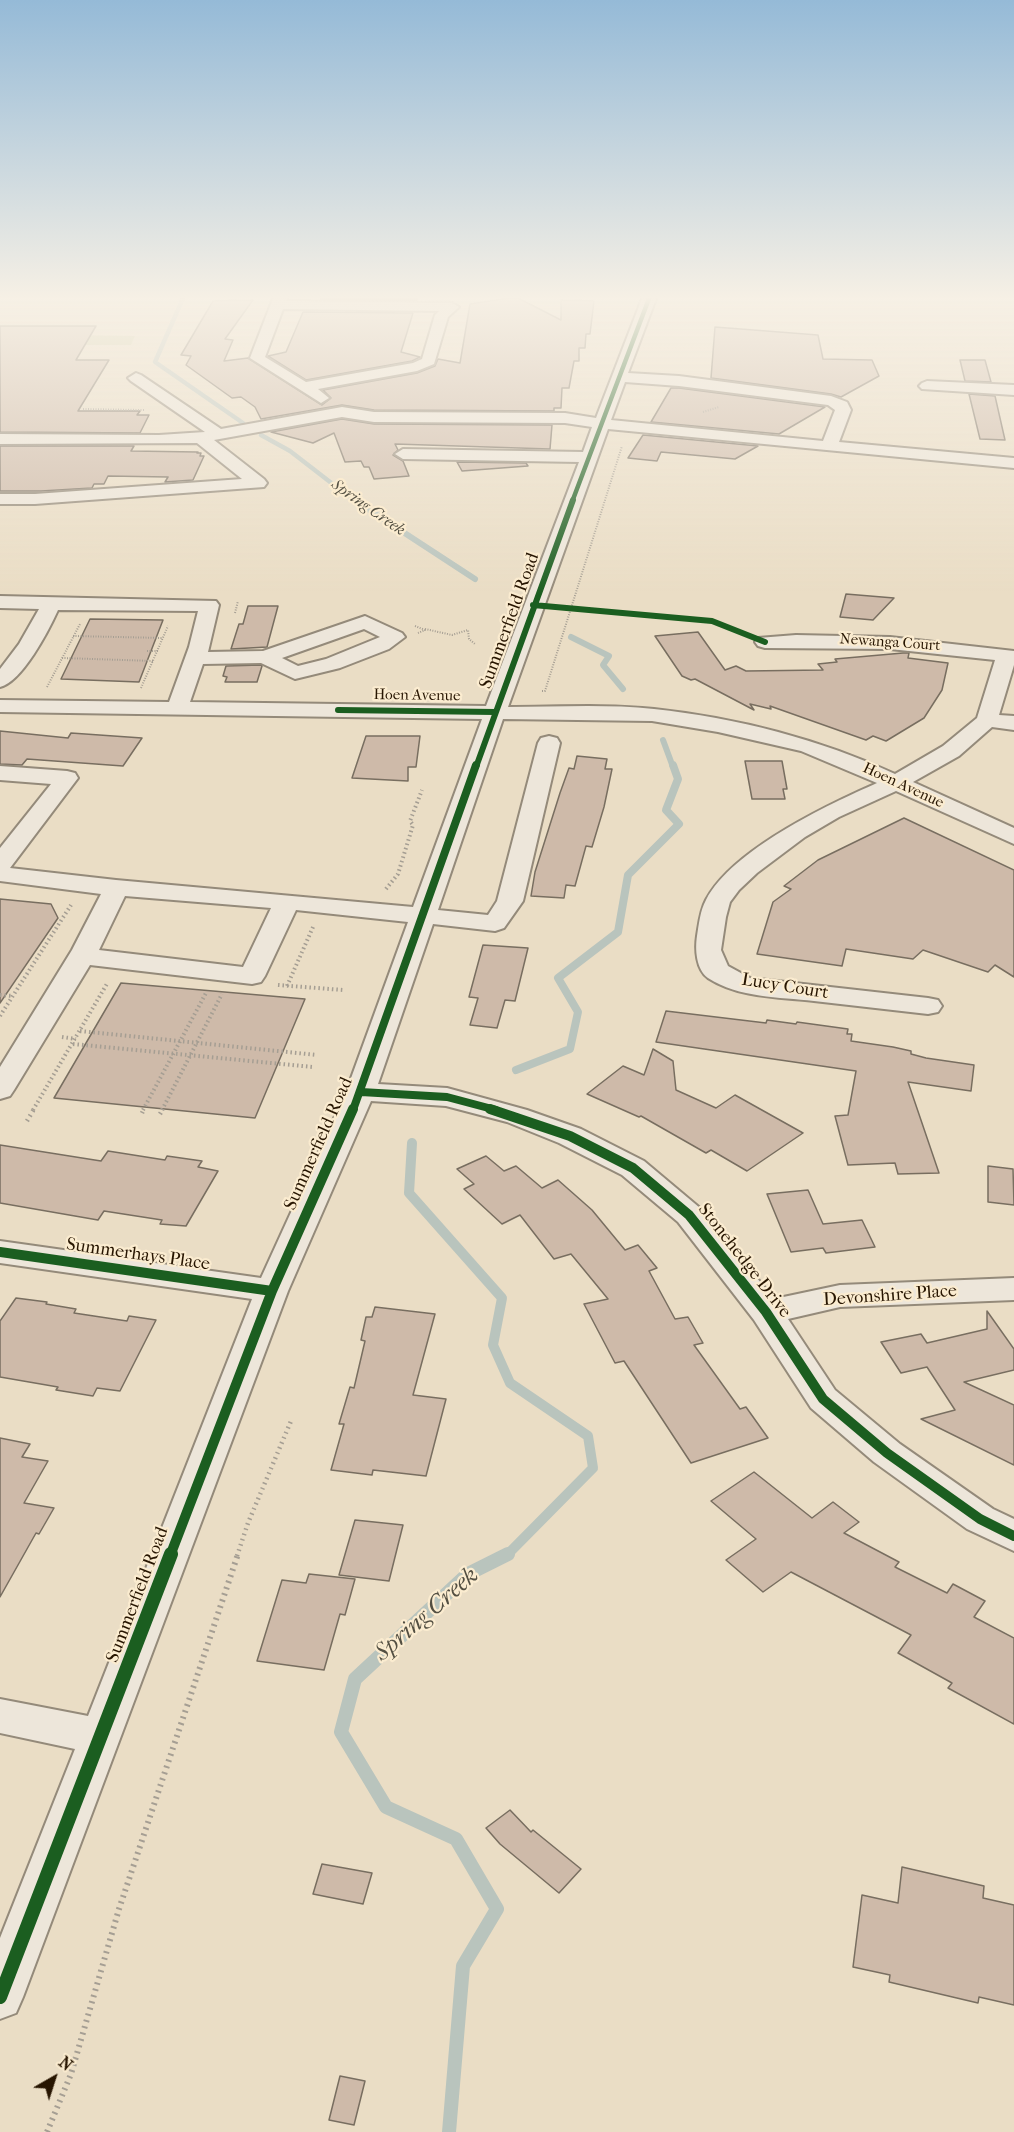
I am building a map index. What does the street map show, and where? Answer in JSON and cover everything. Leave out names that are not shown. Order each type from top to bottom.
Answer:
[{"type":"street","points":[[161,395],[219,435]]},
{"type":"street","points":[[318,395],[342,412]]},
{"type":"street","name":"Summerfield Road","points":[[0,1997],[272,1291],[361,1092],[533,605],[612,395]]},
{"type":"street","points":[[789,395],[831,401],[841,405],[843,410],[829,447]]},
{"type":"street","points":[[989,395],[1012,399]]},
{"type":"street","points":[[153,408],[178,407]]},
{"type":"street","points":[[603,417],[626,411]]},
{"type":"street","points":[[0,439],[201,438],[342,412],[374,417],[603,417],[829,447],[1014,463]]},
{"type":"street","points":[[0,499],[35,499],[258,483],[201,438]]},
{"type":"street","points":[[403,454],[428,463],[588,457]]},
{"type":"street","points":[[208,488],[225,458]]},
{"type":"street","points":[[0,602],[209,605],[195,658],[178,707]]},
{"type":"street","points":[[0,681],[14,666],[39,631],[51,604]]},
{"type":"street","points":[[195,658],[265,657],[365,622],[395,637],[382,645],[333,664],[295,673],[265,657]]},
{"type":"street","name":"Newanga Court","points":[[765,642],[821,639],[878,641],[954,648],[1014,657]]},
{"type":"street","points":[[1014,657],[1004,663],[987,720],[1014,723]]},
{"type":"street","name":"Hoen Avenue","points":[[0,706],[652,715],[696,720],[808,746],[1014,837]]},
{"type":"street","name":"Lucy Court","points":[[928,1006],[744,985],[716,971],[708,950],[718,901],[730,885],[748,868],[797,832],[831,812],[895,783],[951,751],[987,720]]},
{"type":"street","points":[[0,874],[116,888],[495,923],[510,901],[549,743]]},
{"type":"street","points":[[0,773],[67,778],[27,826],[0,864]]},
{"type":"street","points":[[0,824],[27,826]]},
{"type":"street","points":[[0,1090],[81,956],[116,888]]},
{"type":"street","points":[[81,956],[252,976],[287,902]]},
{"type":"street","name":"Stonehedge Drive","points":[[361,1092],[447,1097],[517,1116],[570,1136],[633,1168],[689,1215],[766,1312],[823,1399],[887,1453],[980,1519],[1014,1536]]},
{"type":"street","name":"Summerhays Place","points":[[0,1252],[272,1291]]},
{"type":"street","name":"Devonshire Place","points":[[766,1312],[840,1296],[1014,1289]]},
{"type":"street","points":[[0,1716],[101,1737]]},
{"type":"path","points":[[702,413],[722,406]]},
{"type":"path","points":[[83,409],[153,408]]},
{"type":"path","points":[[536,691],[545,691],[624,439]]},
{"type":"path","points":[[533,605],[583,610]]},
{"type":"path","points":[[46,688],[84,616]]},
{"type":"path","points":[[140,689],[171,618]]},
{"type":"path","points":[[434,625],[424,629],[442,630],[452,635],[468,630],[469,639],[475,644]]},
{"type":"path","points":[[73,636],[163,638]]},
{"type":"path","points":[[146,661],[148,651],[158,651]]},
{"type":"path","points":[[62,658],[128,663],[154,661]]},
{"type":"path","points":[[381,897],[398,874],[413,825],[410,821],[422,790]]},
{"type":"path","points":[[0,1016],[74,899]]},
{"type":"path","points":[[287,986],[315,924]]},
{"type":"path","points":[[27,1121],[109,980]]},
{"type":"path","points":[[276,985],[343,990]]},
{"type":"path","points":[[142,1113],[208,989]]},
{"type":"path","points":[[160,1114],[224,991]]},
{"type":"path","points":[[0,995],[13,996]]},
{"type":"path","points":[[80,1031],[317,1055]]},
{"type":"path","points":[[70,1038],[74,1041],[173,1054],[313,1067]]},
{"type":"path","points":[[47,2132],[71,2074],[119,1909],[248,1523],[291,1420]]},
{"type":"building","points":[[0,395],[87,395],[78,411],[140,411],[137,415],[149,415],[140,433],[0,432]]},
{"type":"building","points":[[229,395],[307,395],[322,405],[331,398],[328,395],[562,395],[561,408],[554,408],[554,411],[374,410],[342,405],[261,419],[255,407],[241,397],[232,398]]},
{"type":"building","points":[[667,395],[737,395],[825,407],[779,434],[651,422]]},
{"type":"building","points":[[969,395],[995,396],[1005,440],[980,439]]},
{"type":"building","points":[[342,419],[374,424],[552,425],[550,449],[395,444],[398,450],[393,455],[403,461],[409,476],[374,479],[369,467],[364,467],[361,461],[345,462],[334,433],[313,443],[271,432]]},
{"type":"building","points":[[643,435],[758,446],[735,459],[661,452],[657,461],[628,458]]},
{"type":"building","points":[[0,446],[134,446],[131,451],[198,452],[201,453],[200,456],[204,456],[193,480],[165,482],[168,477],[108,476],[104,484],[94,484],[92,488],[0,491]]},
{"type":"building","points":[[457,462],[526,463],[528,466],[462,471]]},
{"type":"building","points":[[846,594],[894,598],[873,620],[840,617]]},
{"type":"building","points":[[248,606],[278,606],[267,647],[231,649],[239,624],[243,624]]},
{"type":"building","points":[[90,619],[163,620],[139,682],[61,679]]},
{"type":"building","points":[[698,632],[725,670],[736,666],[746,671],[823,670],[818,664],[837,662],[835,659],[903,653],[909,653],[908,658],[948,663],[942,690],[924,718],[886,741],[873,736],[866,740],[770,706],[771,709],[750,704],[754,710],[695,679],[691,680],[682,676],[655,636]]},
{"type":"building","points":[[226,666],[262,666],[257,682],[225,682],[227,677],[223,676]]},
{"type":"building","points":[[0,731],[68,738],[71,733],[142,738],[123,766],[27,759],[22,765],[0,764]]},
{"type":"building","points":[[366,736],[420,736],[416,767],[408,767],[408,781],[352,778]]},
{"type":"building","points":[[577,756],[607,759],[605,769],[612,769],[592,847],[586,846],[575,886],[566,885],[564,898],[531,896],[535,872],[560,793],[569,768],[574,769]]},
{"type":"building","points":[[745,761],[782,761],[787,789],[783,789],[785,799],[752,799]]},
{"type":"building","points":[[904,818],[1014,870],[1014,977],[995,965],[988,972],[923,950],[913,959],[846,949],[842,966],[757,954],[773,902],[791,889],[784,886],[818,860]]},
{"type":"building","points":[[0,899],[51,904],[58,918],[0,1003]]},
{"type":"building","points":[[483,945],[528,948],[515,1001],[505,1000],[497,1028],[470,1025],[478,998],[469,997]]},
{"type":"building","points":[[121,983],[305,999],[255,1118],[54,1098]]},
{"type":"building","points":[[666,1011],[766,1023],[767,1020],[796,1024],[797,1022],[848,1029],[847,1034],[852,1034],[851,1041],[911,1051],[911,1054],[926,1058],[974,1065],[971,1091],[908,1082],[939,1173],[898,1174],[895,1163],[848,1165],[835,1116],[848,1115],[856,1071],[656,1042]]},
{"type":"building","points":[[653,1049],[673,1061],[676,1090],[716,1108],[735,1095],[803,1133],[747,1171],[711,1150],[706,1153],[641,1116],[587,1094],[623,1066],[644,1075]]},
{"type":"building","points":[[0,1145],[101,1161],[108,1151],[165,1160],[167,1156],[202,1161],[198,1167],[218,1171],[186,1226],[160,1224],[162,1220],[104,1211],[98,1220],[0,1203]]},
{"type":"building","points":[[486,1156],[504,1171],[516,1166],[542,1188],[558,1180],[592,1210],[625,1250],[638,1245],[657,1268],[649,1271],[675,1319],[688,1317],[703,1343],[694,1345],[740,1409],[746,1407],[768,1438],[691,1463],[624,1361],[615,1363],[584,1304],[608,1299],[571,1254],[554,1259],[520,1215],[502,1224],[464,1189],[474,1184],[457,1169]]},
{"type":"building","points":[[988,1166],[1013,1169],[1014,1205],[988,1202]]},
{"type":"building","points":[[808,1190],[823,1224],[862,1220],[875,1247],[826,1253],[823,1248],[791,1252],[767,1194]]},
{"type":"building","points":[[16,1298],[76,1309],[74,1313],[127,1321],[129,1316],[156,1320],[120,1391],[97,1388],[93,1396],[56,1390],[58,1387],[0,1377],[0,1321]]},
{"type":"building","points":[[375,1307],[435,1314],[413,1395],[446,1399],[426,1476],[373,1470],[372,1475],[331,1470],[344,1424],[339,1424],[350,1387],[354,1388],[365,1341],[361,1340],[366,1317],[372,1317]]},
{"type":"building","points":[[987,1311],[1014,1349],[1014,1370],[964,1382],[1014,1405],[1014,1465],[921,1419],[955,1410],[927,1367],[901,1373],[881,1342],[921,1334],[927,1343],[987,1329]]},
{"type":"building","points":[[0,1438],[30,1444],[22,1457],[48,1461],[24,1503],[54,1508],[39,1534],[36,1533],[0,1597]]},
{"type":"building","points":[[754,1472],[812,1518],[833,1502],[859,1522],[844,1533],[899,1562],[895,1567],[947,1593],[953,1584],[985,1601],[974,1617],[1014,1638],[1014,1724],[948,1688],[952,1683],[898,1653],[911,1635],[791,1572],[763,1592],[726,1560],[756,1539],[711,1501]]},
{"type":"building","points":[[355,1520],[403,1525],[389,1581],[339,1575]]},
{"type":"building","points":[[309,1574],[355,1579],[345,1615],[340,1614],[324,1670],[257,1661],[282,1580],[306,1583]]},
{"type":"building","points":[[510,1810],[531,1832],[533,1830],[581,1869],[559,1893],[500,1844],[486,1828]]},
{"type":"building","points":[[322,1864],[372,1873],[363,1904],[313,1894]]},
{"type":"building","points":[[902,1867],[984,1886],[983,1898],[1014,1905],[1014,2005],[979,1997],[978,2003],[889,1982],[890,1975],[853,1967],[862,1895],[898,1903]]},
{"type":"building","points":[[340,2076],[365,2081],[354,2125],[329,2120]]},
{"type":"waterway","name":"Spring Creek","points":[[203,395],[243,423]]},
{"type":"waterway","name":"Spring Creek","points":[[261,435],[290,451],[356,502]]},
{"type":"waterway","name":"Spring Creek","points":[[354,500],[475,579]]},
{"type":"waterway","name":"Spring Creek","points":[[571,637],[609,656],[603,665],[623,689]]},
{"type":"waterway","name":"Spring Creek","points":[[663,740],[673,767]]},
{"type":"waterway","name":"Spring Creek","points":[[516,1070],[570,1049],[578,1012],[558,978],[618,932],[628,875],[679,824],[666,810],[678,779],[673,765]]},
{"type":"waterway","name":"Spring Creek","points":[[412,1143],[409,1193],[502,1298],[493,1345],[510,1383],[588,1436],[593,1468],[508,1554]]},
{"type":"waterway","name":"Spring Creek","points":[[449,2132],[463,1966],[497,1909],[456,1839],[386,1807],[341,1732],[355,1679],[468,1574],[508,1554]]},
{"type":"cycle path","points":[[0,1997],[272,1291],[361,1092],[527,621],[612,395]]},
{"type":"cycle path","points":[[533,605],[712,621],[765,642]]},
{"type":"cycle path","points":[[338,710],[495,712]]},
{"type":"cycle path","points":[[361,1092],[447,1097],[517,1116],[570,1136],[633,1168],[689,1215],[766,1312],[823,1399],[887,1453],[980,1519],[1014,1536]]},
{"type":"cycle path","points":[[0,1252],[272,1291]]}]
